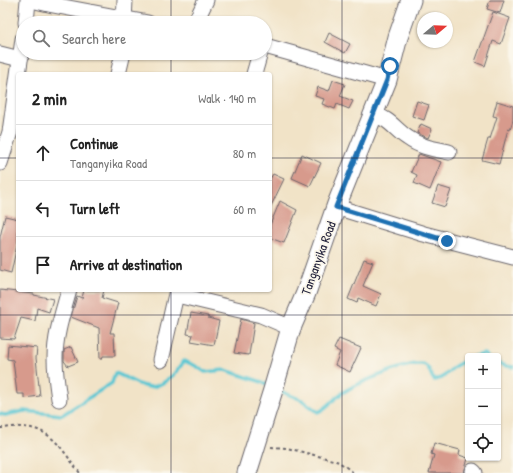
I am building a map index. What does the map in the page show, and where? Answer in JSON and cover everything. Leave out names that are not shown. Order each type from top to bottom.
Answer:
[{"type":"street","points":[[27,16],[30,0],[102,16]]},
{"type":"street","points":[[124,16],[125,0]]},
{"type":"street","points":[[198,16],[206,0]]},
{"type":"street","name":"Tanganyika Road","points":[[250,466],[291,328],[306,292],[336,207],[387,80],[398,37],[411,0]]},
{"type":"street","points":[[272,48],[387,80]]},
{"type":"street","points":[[0,54],[16,57]]},
{"type":"street","points":[[18,72],[20,60]]},
{"type":"street","points":[[118,72],[121,60]]},
{"type":"street","points":[[255,72],[258,60]]},
{"type":"street","points":[[0,163],[10,132],[16,88]]},
{"type":"street","points":[[373,115],[381,116],[414,142],[425,147],[449,152]]},
{"type":"street","points":[[336,207],[431,236],[513,257]]},
{"type":"street","points":[[59,399],[55,356],[57,336],[68,292]]},
{"type":"street","points":[[161,360],[177,292],[261,315],[291,328]]},
{"type":"path","points":[[0,428],[22,427],[41,431],[49,435],[80,473]]},
{"type":"path","points":[[250,466],[262,449],[280,447],[339,462],[354,473]]},
{"type":"building","points":[[490,0],[504,0],[500,13],[487,9]]},
{"type":"building","points":[[493,12],[510,18],[501,44],[493,41],[485,66],[475,62]]},
{"type":"building","points":[[329,33],[350,44],[345,53],[325,42]]},
{"type":"building","points":[[333,80],[345,84],[340,96],[353,101],[349,109],[337,104],[335,109],[322,104],[324,99],[315,96],[318,87],[329,91]]},
{"type":"building","points":[[417,101],[429,105],[424,120],[412,116]]},
{"type":"building","points":[[497,101],[513,106],[513,120],[510,130],[508,129],[499,164],[482,160],[488,139],[490,139],[497,117],[493,116]]},
{"type":"building","points":[[421,124],[432,129],[428,138],[417,133]]},
{"type":"building","points":[[302,154],[321,163],[310,186],[292,178]]},
{"type":"building","points":[[419,154],[441,162],[430,190],[414,183],[417,175],[411,172]]},
{"type":"building","points":[[273,174],[284,179],[272,204]]},
{"type":"building","points":[[438,186],[451,190],[445,207],[432,203]]},
{"type":"building","points":[[280,201],[297,210],[284,243],[272,239],[272,220]]},
{"type":"building","points":[[5,216],[16,219],[16,250],[11,273],[0,270],[0,237]]},
{"type":"building","points":[[364,259],[373,262],[363,286],[381,294],[376,306],[358,298],[357,303],[348,299]]},
{"type":"building","points":[[0,290],[34,294],[53,299],[49,312],[37,308],[35,321],[21,318],[14,339],[0,338]]},
{"type":"building","points":[[84,292],[104,292],[102,298],[118,303],[110,333],[114,333],[115,356],[103,356],[102,359],[100,359],[99,328],[71,317],[77,296],[82,298]]},
{"type":"building","points":[[191,313],[208,316],[208,318],[219,321],[214,345],[191,341],[193,335],[187,334]]},
{"type":"building","points":[[241,319],[254,323],[249,355],[234,353]]},
{"type":"building","points":[[339,339],[361,348],[350,372],[335,365],[340,352],[334,349]]},
{"type":"building","points":[[8,345],[37,348],[36,358],[40,396],[24,398],[24,394],[17,394],[13,360],[7,359]]},
{"type":"building","points":[[71,347],[78,362],[68,366],[64,361],[64,350]]},
{"type":"building","points":[[434,443],[460,450],[459,455],[465,457],[465,461],[467,461],[464,473],[429,473],[434,455],[431,454]]},
{"type":"waterway","points":[[0,414],[5,415],[24,411],[62,415],[112,383],[115,373],[144,386],[156,386],[172,376],[184,361],[205,372],[225,370],[262,382],[269,386]]},
{"type":"waterway","points":[[280,391],[302,400],[318,412],[348,389],[396,369],[418,364],[425,365],[428,367],[434,380],[442,378],[455,366],[465,361]]},
{"type":"waterway","points":[[501,364],[513,367]]},
{"type":"route","points":[[390,66],[387,80],[336,207],[447,241]]}]
